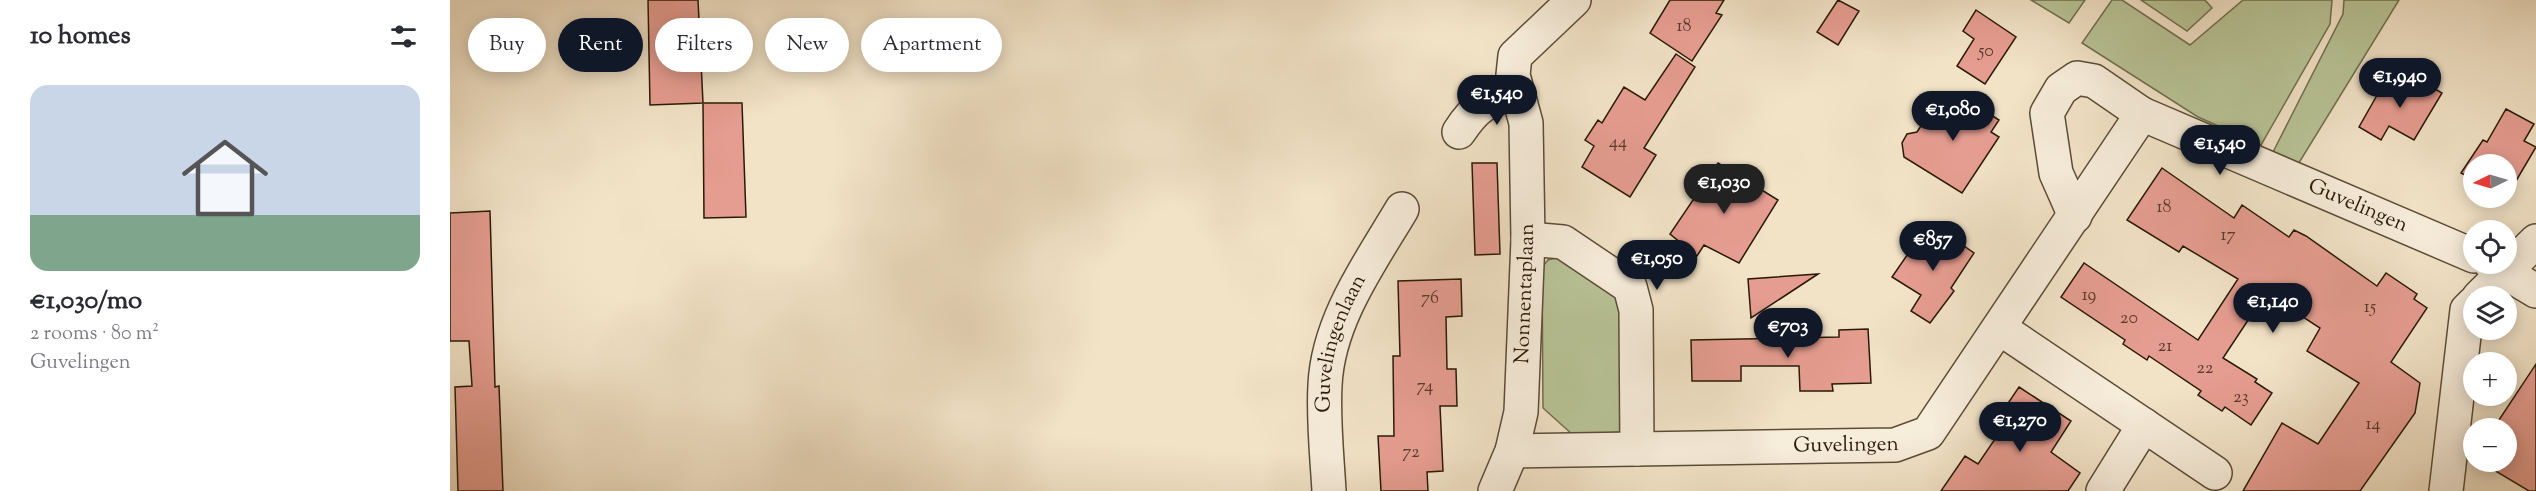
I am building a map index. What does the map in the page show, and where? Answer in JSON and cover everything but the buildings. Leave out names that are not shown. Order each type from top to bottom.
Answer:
[{"type":"street","points":[[1459,132],[1472,113],[1490,99],[1517,93],[1513,75],[1515,56],[1574,0]]},
{"type":"street","name":"Guvelingen","points":[[2075,216],[2056,173],[2048,113],[2061,89],[2077,78],[2094,81],[2142,114],[2463,251]]},
{"type":"street","name":"Nonnentaplaan","points":[[1495,491],[1512,451],[1521,412],[1528,239],[1526,123],[1517,93]]},
{"type":"street","name":"Guvelingen","points":[[1512,451],[1895,445],[1928,433],[2001,329],[2142,114]]},
{"type":"street","name":"Guvelingenlaan","points":[[1329,491],[1325,384],[1333,341],[1347,304],[1402,209]]},
{"type":"street","points":[[1528,239],[1563,242],[1630,286],[1636,310],[1636,449]]},
{"type":"street","points":[[2517,254],[2536,241]]},
{"type":"street","points":[[2509,274],[2536,291]]},
{"type":"street","points":[[2001,329],[2215,474]]},
{"type":"street","points":[[2446,491],[2464,340]]},
{"type":"street","points":[[2103,491],[2144,425]]},
{"type":"green space","points":[[2031,0],[2085,0],[2069,23]]},
{"type":"green space","points":[[2112,0],[2122,0],[2190,45],[2243,0],[2332,0],[2330,24],[2261,145],[2198,117],[2082,43]]},
{"type":"green space","points":[[2141,0],[2205,0],[2212,8],[2187,31]]},
{"type":"green space","points":[[2344,0],[2399,0],[2297,166],[2271,156],[2343,14]]},
{"type":"green space","points":[[1567,258],[1616,296],[1623,316],[1622,432],[1573,435],[1543,408],[1542,267],[1548,260]]}]
